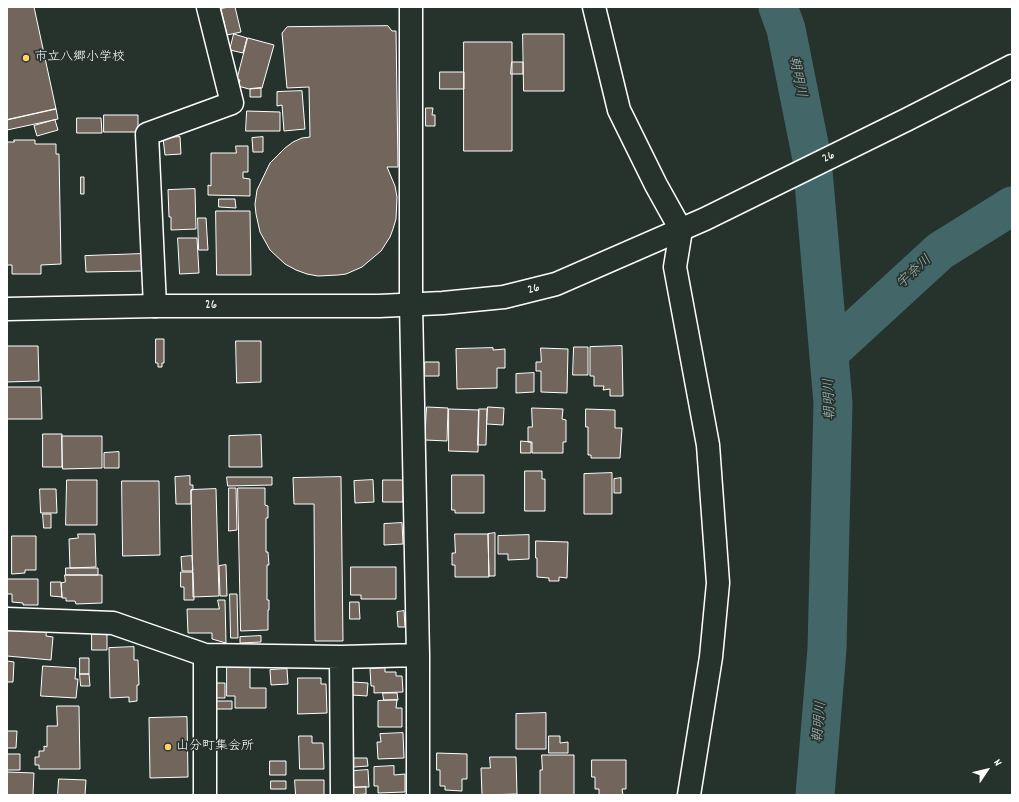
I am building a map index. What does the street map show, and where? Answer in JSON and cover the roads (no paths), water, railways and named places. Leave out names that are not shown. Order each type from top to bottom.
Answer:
[{"type":"street","points":[[154,306],[147,134],[232,103],[208,7]]},
{"type":"street","points":[[411,7],[411,304],[418,655],[418,795]]},
{"type":"street","points":[[594,7],[619,110],[656,185],[681,230],[675,267],[708,445],[718,583],[711,656],[689,795]]},
{"type":"street","name":"26","points":[[7,309],[154,306],[379,306],[443,303],[504,297],[556,284],[681,230],[908,119],[1012,66]]},
{"type":"street","points":[[7,619],[113,623],[206,654],[341,657],[418,655]]},
{"type":"street","points":[[205,795],[206,654]]},
{"type":"street","points":[[341,657],[342,795]]},
{"type":"waterway","name":"朝明川","points":[[778,7],[786,29],[812,159],[833,403],[827,649],[815,795]]},
{"type":"waterway","name":"宇奈川","points":[[829,353],[940,251],[1012,206]]},
{"type":"place","name":"市立八郷小学校","points":[[26,58]]},
{"type":"place","name":"山分町集会所","points":[[168,747]]}]
